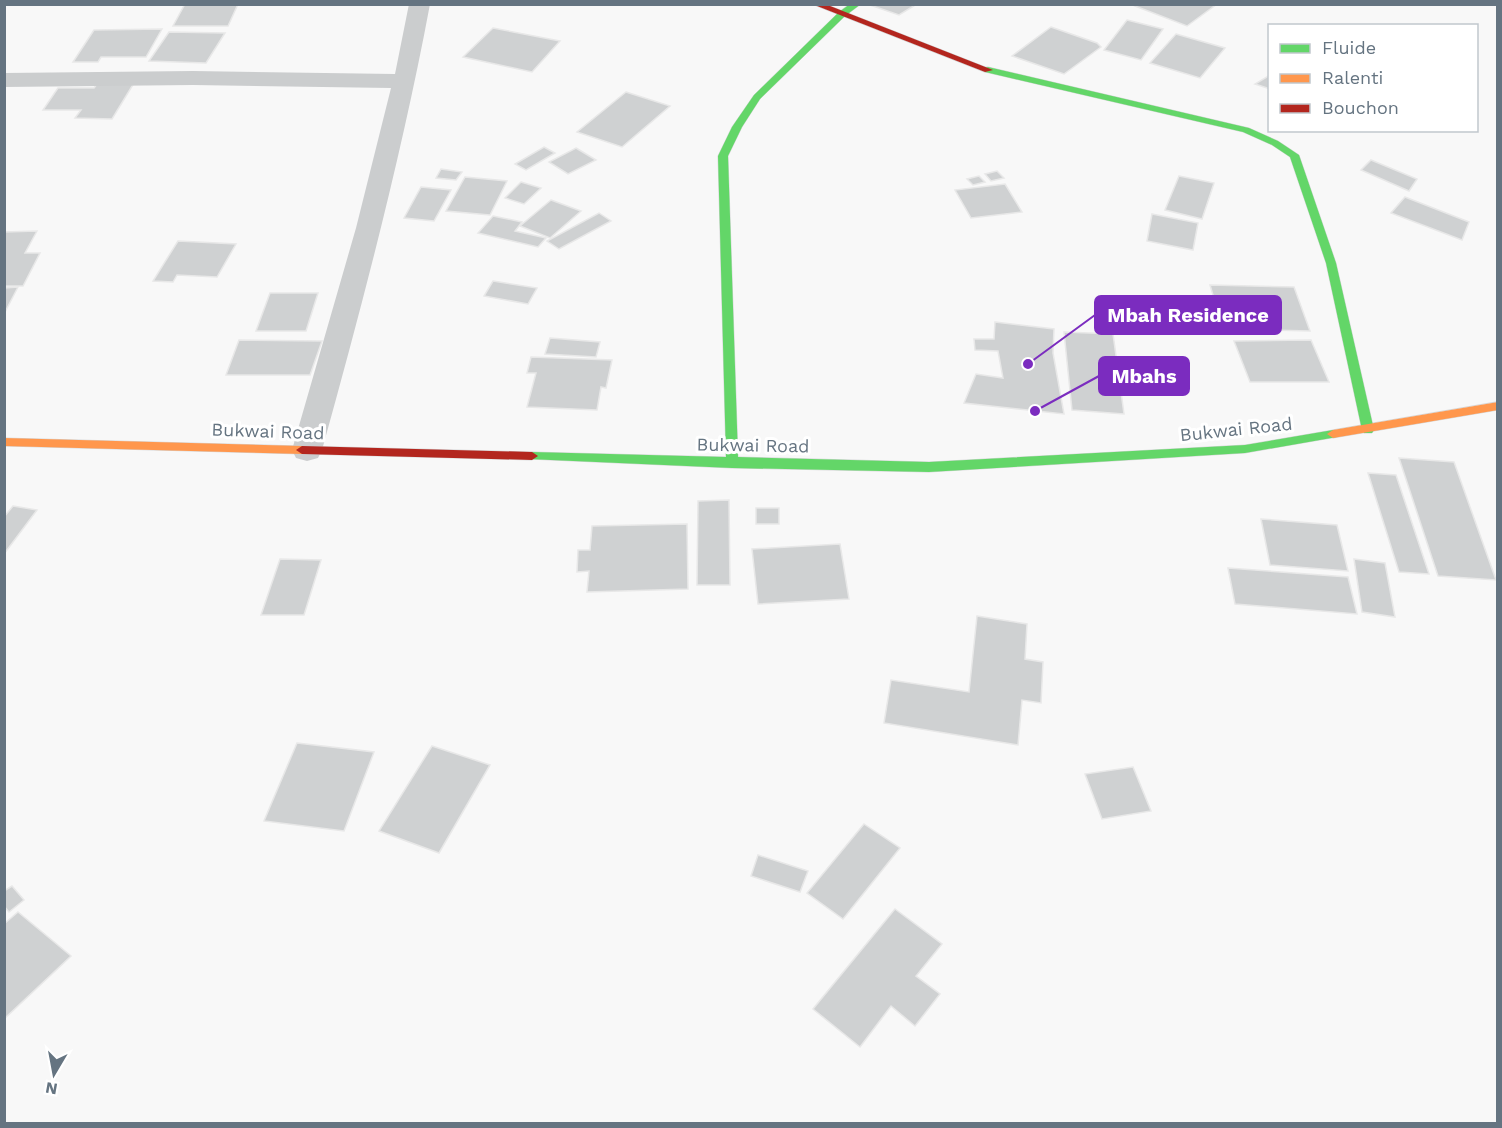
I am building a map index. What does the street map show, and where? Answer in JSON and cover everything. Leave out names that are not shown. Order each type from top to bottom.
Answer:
[{"type":"street","points":[[307,450],[364,249],[406,81],[420,4]]},
{"type":"street","points":[[816,4],[964,63],[1246,130],[1275,143],[1294,155],[1331,263],[1368,430]]},
{"type":"street","points":[[732,463],[723,156],[737,127],[757,97],[842,14],[857,4]]},
{"type":"street","points":[[4,81],[193,78],[406,81]]},
{"type":"street","name":"Bukwai Road","points":[[4,442],[929,467],[1054,462],[1245,449],[1368,430],[1497,406]]},
{"type":"building","points":[[185,4],[238,4],[228,26],[173,26]]},
{"type":"building","points":[[867,4],[917,4],[899,15]]},
{"type":"building","points":[[1138,4],[1217,4],[1187,26],[1135,6]]},
{"type":"building","points":[[1127,20],[1163,29],[1141,60],[1104,50]]},
{"type":"building","points":[[1051,27],[1097,43],[1101,47],[1064,74],[1012,56]]},
{"type":"building","points":[[493,28],[560,41],[532,72],[463,57]]},
{"type":"building","points":[[162,29],[146,57],[101,57],[98,62],[73,62],[94,30]]},
{"type":"building","points":[[169,32],[225,33],[206,63],[149,61]]},
{"type":"building","points":[[1176,34],[1225,48],[1200,78],[1150,63]]},
{"type":"building","points":[[1268,76],[1268,88],[1255,84]]},
{"type":"building","points":[[98,83],[134,83],[112,119],[75,118],[81,110],[43,110],[58,88],[94,88]]},
{"type":"building","points":[[626,92],[670,106],[622,147],[577,132]]},
{"type":"building","points":[[544,147],[555,153],[526,170],[515,164]]},
{"type":"building","points":[[576,148],[596,160],[568,174],[549,162]]},
{"type":"building","points":[[1371,160],[1417,179],[1409,191],[1361,170]]},
{"type":"building","points":[[441,169],[462,172],[456,180],[436,178]]},
{"type":"building","points":[[997,171],[1004,178],[991,181],[985,174]]},
{"type":"building","points":[[979,176],[985,182],[973,185],[967,179]]},
{"type":"building","points":[[1179,176],[1214,183],[1202,219],[1165,210]]},
{"type":"building","points":[[465,177],[507,181],[490,215],[446,211]]},
{"type":"building","points":[[521,182],[541,188],[524,204],[505,198]]},
{"type":"building","points":[[1005,184],[1022,212],[971,218],[955,190]]},
{"type":"building","points":[[421,187],[451,190],[434,221],[404,218]]},
{"type":"building","points":[[1405,197],[1469,222],[1462,240],[1391,213]]},
{"type":"building","points":[[551,200],[581,211],[550,238],[520,226]]},
{"type":"building","points":[[599,213],[611,221],[559,249],[547,241]]},
{"type":"building","points":[[1152,214],[1198,223],[1193,250],[1147,241]]},
{"type":"building","points":[[493,216],[522,222],[515,231],[546,238],[538,247],[478,233]]},
{"type":"building","points":[[37,231],[25,253],[40,253],[23,286],[4,286],[4,232]]},
{"type":"building","points":[[178,241],[236,244],[217,277],[177,275],[173,282],[153,281]]},
{"type":"building","points":[[493,281],[537,288],[528,304],[484,296]]},
{"type":"building","points":[[1210,285],[1294,287],[1310,331],[1223,329]]},
{"type":"building","points":[[18,287],[4,314],[4,288]]},
{"type":"building","points":[[270,293],[318,293],[306,331],[256,331]]},
{"type":"building","points":[[995,322],[1054,329],[1053,353],[1064,414],[964,403],[976,374],[1003,378],[998,351],[975,350],[974,339],[994,339]]},
{"type":"building","points":[[1064,332],[1113,334],[1124,414],[1072,410]]},
{"type":"building","points":[[550,338],[600,342],[596,357],[545,354]]},
{"type":"building","points":[[239,340],[322,341],[310,375],[226,375]]},
{"type":"building","points":[[1311,340],[1329,382],[1250,382],[1234,341]]},
{"type":"building","points":[[531,357],[612,360],[606,388],[601,387],[597,410],[527,407],[536,373],[527,373]]},
{"type":"building","points":[[1399,458],[1454,462],[1496,580],[1438,576]]},
{"type":"building","points":[[1368,473],[1396,475],[1429,574],[1399,572]]},
{"type":"building","points":[[729,500],[730,585],[697,585],[698,501]]},
{"type":"building","points":[[13,506],[37,510],[4,554],[4,517]]},
{"type":"building","points":[[756,508],[779,508],[779,524],[756,524]]},
{"type":"building","points":[[1261,519],[1337,525],[1348,571],[1270,565]]},
{"type":"building","points":[[687,524],[688,589],[587,592],[589,571],[577,572],[578,550],[590,550],[592,526]]},
{"type":"building","points":[[840,544],[849,599],[758,604],[752,549]]},
{"type":"building","points":[[280,559],[321,560],[304,615],[261,615]]},
{"type":"building","points":[[1354,559],[1385,563],[1395,617],[1362,612]]},
{"type":"building","points":[[1228,568],[1348,577],[1357,614],[1235,604]]},
{"type":"building","points":[[977,616],[1027,624],[1025,659],[1043,662],[1041,703],[1022,700],[1018,745],[884,723],[891,680],[969,692]]},
{"type":"building","points":[[297,743],[374,752],[344,831],[264,821]]},
{"type":"building","points":[[432,746],[490,765],[439,853],[379,831]]},
{"type":"building","points":[[1133,767],[1151,811],[1102,819],[1085,774]]},
{"type":"building","points":[[864,824],[900,848],[843,919],[807,893]]},
{"type":"building","points":[[758,855],[808,871],[800,892],[751,876]]},
{"type":"building","points":[[12,886],[24,900],[9,912],[4,906],[4,891]]},
{"type":"building","points":[[895,909],[942,944],[916,976],[940,994],[915,1026],[891,1006],[860,1047],[813,1009]]},
{"type":"building","points":[[18,912],[71,956],[4,1019],[4,924]]},
{"type":"traffic: fast","points":[[732,463],[723,156],[737,127],[757,97],[842,14],[857,4]]},
{"type":"traffic: fast","points":[[988,70],[1246,130],[1275,143],[1294,155],[1331,263],[1368,430]]},
{"type":"traffic: fast","points":[[532,456],[929,467],[1245,449],[1333,434]]},
{"type":"traffic: slow","points":[[1333,434],[1498,406]]},
{"type":"traffic: slow","points":[[4,442],[302,450]]},
{"type":"traffic: jam","points":[[816,4],[988,70]]},
{"type":"traffic: jam","points":[[302,450],[532,456]]},
{"type":"place","name":"Mbah Residence","points":[[1028,364]]},
{"type":"place","name":"Mbahs","points":[[1035,411]]}]
